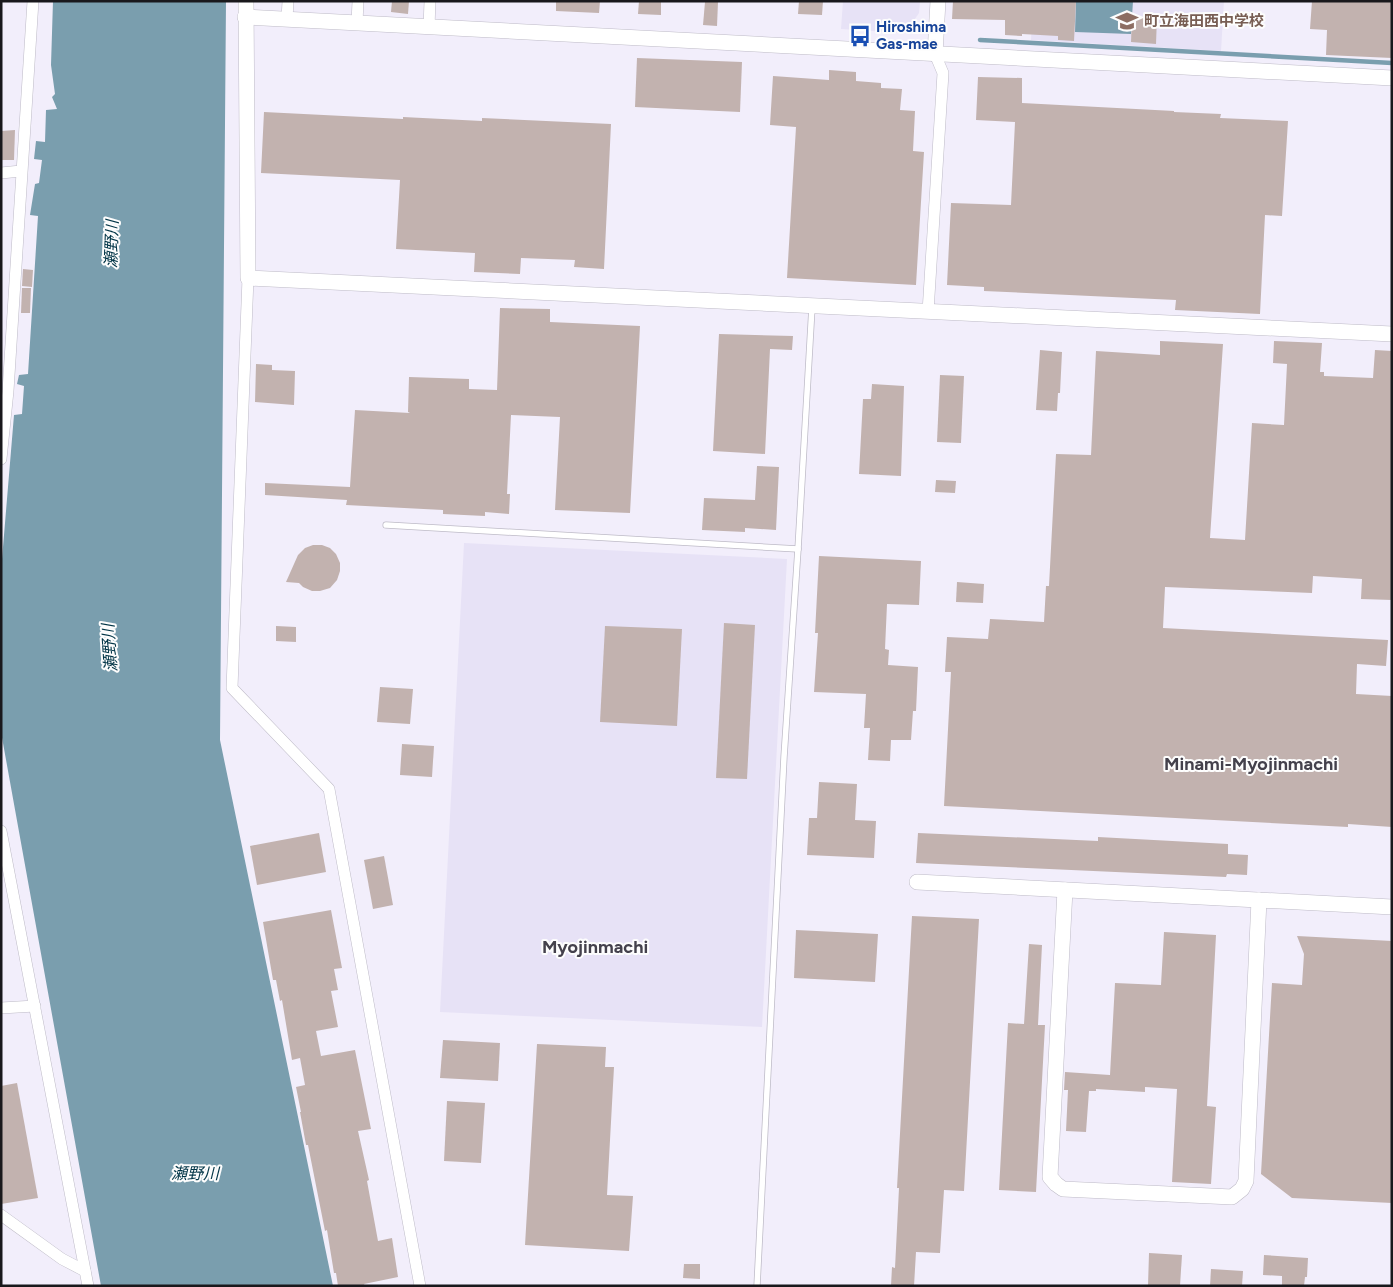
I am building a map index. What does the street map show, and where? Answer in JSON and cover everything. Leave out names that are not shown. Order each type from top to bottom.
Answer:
[{"type":"street","points":[[1,459],[8,391],[33,1]]},
{"type":"street","points":[[246,1],[248,278],[232,688],[329,789],[420,1286]]},
{"type":"street","points":[[287,19],[288,1]]},
{"type":"street","points":[[357,23],[358,1]]},
{"type":"street","points":[[429,26],[430,1]]},
{"type":"street","points":[[928,312],[943,73],[935,54],[938,1]]},
{"type":"street","points":[[245,17],[1392,78]]},
{"type":"street","points":[[1,172],[21,172]]},
{"type":"street","points":[[248,278],[1392,334]]},
{"type":"street","points":[[1,831],[36,1006],[88,1286]]},
{"type":"street","points":[[917,882],[1392,907]]},
{"type":"street","points":[[1065,890],[1050,1177],[1063,1189],[1232,1196],[1242,1189],[1246,1181],[1259,900]]},
{"type":"street","points":[[1,1008],[36,1006]]},
{"type":"street","points":[[1,1215],[62,1258],[85,1271]]},
{"type":"lane","points":[[757,1286],[784,757],[812,306]]},
{"type":"lane","points":[[386,525],[798,549]]},
{"type":"shaded area","points":[[843,1],[920,1],[919,13],[905,33],[841,29]]},
{"type":"shaded area","name":"町立海田西中学校","points":[[1033,1],[1224,1],[1221,51],[1031,40]]},
{"type":"shaded area","points":[[464,543],[787,559],[762,1027],[440,1012]]},
{"type":"water","name":"瀬野川","points":[[53,1],[226,1],[220,740],[333,1286],[101,1286],[1,732],[1,571],[14,415],[22,414],[24,386],[17,384],[19,375],[28,374],[38,216],[30,215],[35,184],[39,183],[42,160],[34,159],[36,141],[45,142],[46,110],[57,109],[52,97],[55,94],[51,65]]},
{"type":"water","points":[[1076,1],[1133,1],[1131,34],[1075,32]]},
{"type":"building","points":[[392,1],[409,1],[408,14],[391,12]]},
{"type":"building","points":[[556,1],[600,1],[599,13],[556,11]]},
{"type":"building","points":[[639,1],[661,1],[661,15],[638,14]]},
{"type":"building","points":[[799,1],[823,1],[822,15],[798,14]]},
{"type":"building","points":[[953,1],[1076,1],[1074,41],[1058,40],[1058,36],[1005,35],[1005,20],[952,19]]},
{"type":"building","points":[[1312,1],[1392,1],[1392,58],[1326,55],[1327,30],[1310,29]]},
{"type":"building","points":[[705,2],[718,2],[717,26],[703,25]]},
{"type":"building","points":[[1132,17],[1157,17],[1156,44],[1131,42]]},
{"type":"building","points":[[637,58],[742,62],[740,112],[635,107]]},
{"type":"building","points":[[829,70],[856,72],[856,81],[881,83],[881,88],[902,89],[900,110],[915,111],[913,151],[924,152],[916,285],[787,278],[796,127],[770,125],[773,76],[829,80]]},
{"type":"building","points":[[978,77],[1022,78],[1022,103],[1221,114],[1220,118],[1288,121],[1282,216],[1265,215],[1260,314],[1175,310],[1176,300],[984,291],[984,287],[947,285],[951,203],[1011,205],[1015,122],[976,120]]},
{"type":"building","points":[[264,112],[403,119],[403,117],[482,121],[482,118],[611,124],[604,269],[574,267],[575,260],[521,258],[520,274],[474,272],[475,253],[396,249],[400,180],[261,173]]},
{"type":"building","points":[[15,130],[14,160],[1,160],[1,131]]},
{"type":"building","points":[[23,269],[33,270],[32,287],[22,286]]},
{"type":"building","points":[[22,288],[31,288],[30,313],[21,313]]},
{"type":"building","points":[[500,308],[550,309],[550,322],[640,326],[630,513],[555,510],[560,417],[511,415],[507,494],[510,494],[509,514],[485,512],[485,516],[443,514],[443,510],[346,505],[347,500],[265,495],[265,483],[350,487],[355,410],[410,413],[408,412],[409,377],[469,379],[469,389],[497,390]]},
{"type":"building","points":[[719,334],[793,336],[792,350],[770,349],[765,454],[713,451]]},
{"type":"building","points":[[1160,341],[1223,344],[1210,538],[1245,540],[1252,423],[1284,425],[1287,364],[1273,363],[1274,341],[1322,343],[1320,372],[1324,372],[1324,376],[1373,378],[1375,350],[1392,351],[1392,600],[1361,599],[1362,579],[1313,576],[1312,593],[1165,587],[1163,628],[1388,640],[1386,666],[1357,664],[1356,694],[1392,696],[1392,827],[1348,824],[1348,827],[944,806],[951,672],[945,672],[947,637],[988,639],[990,619],[1044,622],[1046,586],[1049,586],[1056,454],[1091,455],[1096,351],[1160,355]]},
{"type":"building","points":[[1040,350],[1062,352],[1057,411],[1036,410]]},
{"type":"building","points":[[256,364],[272,365],[272,370],[295,371],[294,405],[255,402]]},
{"type":"building","points":[[940,375],[964,376],[961,443],[937,442]]},
{"type":"building","points":[[872,384],[904,386],[901,476],[859,474],[863,399],[871,399]]},
{"type":"building","points":[[757,466],[779,467],[776,530],[745,528],[745,532],[702,530],[704,498],[755,500]]},
{"type":"building","points":[[936,480],[956,481],[955,493],[935,492]]},
{"type":"building","points":[[313,545],[322,545],[330,548],[336,554],[340,563],[337,580],[330,588],[320,591],[312,591],[299,583],[286,582],[298,555],[305,548]]},
{"type":"building","points":[[819,556],[921,561],[919,605],[887,604],[885,649],[889,650],[888,665],[918,667],[916,711],[913,711],[911,740],[891,740],[890,761],[868,760],[870,728],[864,728],[866,694],[814,692],[818,633],[815,633]]},
{"type":"building","points":[[957,582],[984,584],[983,603],[956,602]]},
{"type":"building","points":[[724,623],[755,625],[747,779],[716,778]]},
{"type":"building","points":[[276,626],[296,627],[296,642],[276,641]]},
{"type":"building","points":[[605,626],[682,629],[677,726],[600,722]]},
{"type":"building","points":[[380,687],[413,689],[410,724],[377,722]]},
{"type":"building","points":[[402,744],[434,746],[432,777],[400,775]]},
{"type":"building","points":[[819,782],[857,784],[855,820],[876,821],[874,858],[807,855],[809,818],[817,818]]},
{"type":"building","points":[[319,833],[326,872],[257,885],[250,846]]},
{"type":"building","points":[[918,833],[1098,841],[1098,837],[1228,844],[1228,854],[1248,855],[1247,875],[1227,874],[1226,877],[916,863]]},
{"type":"building","points":[[384,856],[393,905],[373,909],[364,860]]},
{"type":"building","points":[[331,910],[342,968],[334,969],[338,990],[331,991],[338,1027],[316,1031],[321,1056],[355,1050],[371,1129],[358,1131],[369,1180],[367,1181],[378,1241],[392,1238],[398,1277],[364,1284],[365,1286],[338,1286],[336,1273],[334,1273],[327,1230],[325,1231],[308,1145],[306,1145],[296,1087],[305,1085],[300,1058],[292,1060],[282,1000],[280,1001],[276,980],[273,980],[263,922]]},
{"type":"building","points":[[912,916],[979,919],[964,1191],[944,1190],[940,1253],[916,1252],[914,1286],[891,1286],[892,1267],[895,1268],[899,1188],[897,1188]]},
{"type":"building","points":[[796,930],[878,934],[875,982],[794,978]]},
{"type":"building","points":[[1164,932],[1216,935],[1207,1106],[1216,1107],[1211,1184],[1172,1182],[1177,1089],[1145,1087],[1145,1092],[1096,1089],[1096,1091],[1089,1091],[1086,1132],[1066,1131],[1068,1090],[1064,1090],[1065,1072],[1110,1075],[1115,983],[1161,985]]},
{"type":"building","points":[[1297,936],[1392,941],[1392,1203],[1292,1198],[1261,1174],[1272,983],[1302,985],[1304,954]]},
{"type":"building","points":[[1029,944],[1042,945],[1038,1025],[1045,1025],[1036,1192],[999,1190],[1008,1023],[1024,1024]]},
{"type":"building","points":[[443,1040],[500,1043],[498,1081],[440,1078]]},
{"type":"building","points":[[537,1044],[606,1047],[605,1067],[614,1067],[607,1195],[633,1196],[629,1251],[525,1245]]},
{"type":"building","points":[[17,1083],[38,1198],[1,1204],[1,1086]]},
{"type":"building","points":[[447,1101],[485,1103],[481,1163],[444,1161]]},
{"type":"building","points":[[1149,1253],[1182,1255],[1180,1286],[1148,1286]]},
{"type":"building","points":[[1264,1255],[1308,1258],[1307,1277],[1305,1277],[1304,1286],[1282,1286],[1282,1276],[1263,1275]]},
{"type":"building","points":[[684,1264],[700,1264],[700,1279],[683,1278]]},
{"type":"building","points":[[1211,1269],[1243,1271],[1242,1286],[1210,1286]]},
{"type":"waterway","points":[[980,40],[1392,63]]},
{"type":"place","name":"町立海田西中学校","points":[[1127,21]]},
{"type":"place","name":"Hiroshima Gas-mae","points":[[860,36]]},
{"type":"district","name":"Minami-Myojinmachi","points":[[1251,764]]},
{"type":"district","name":"Myojinmachi","points":[[595,947]]}]
